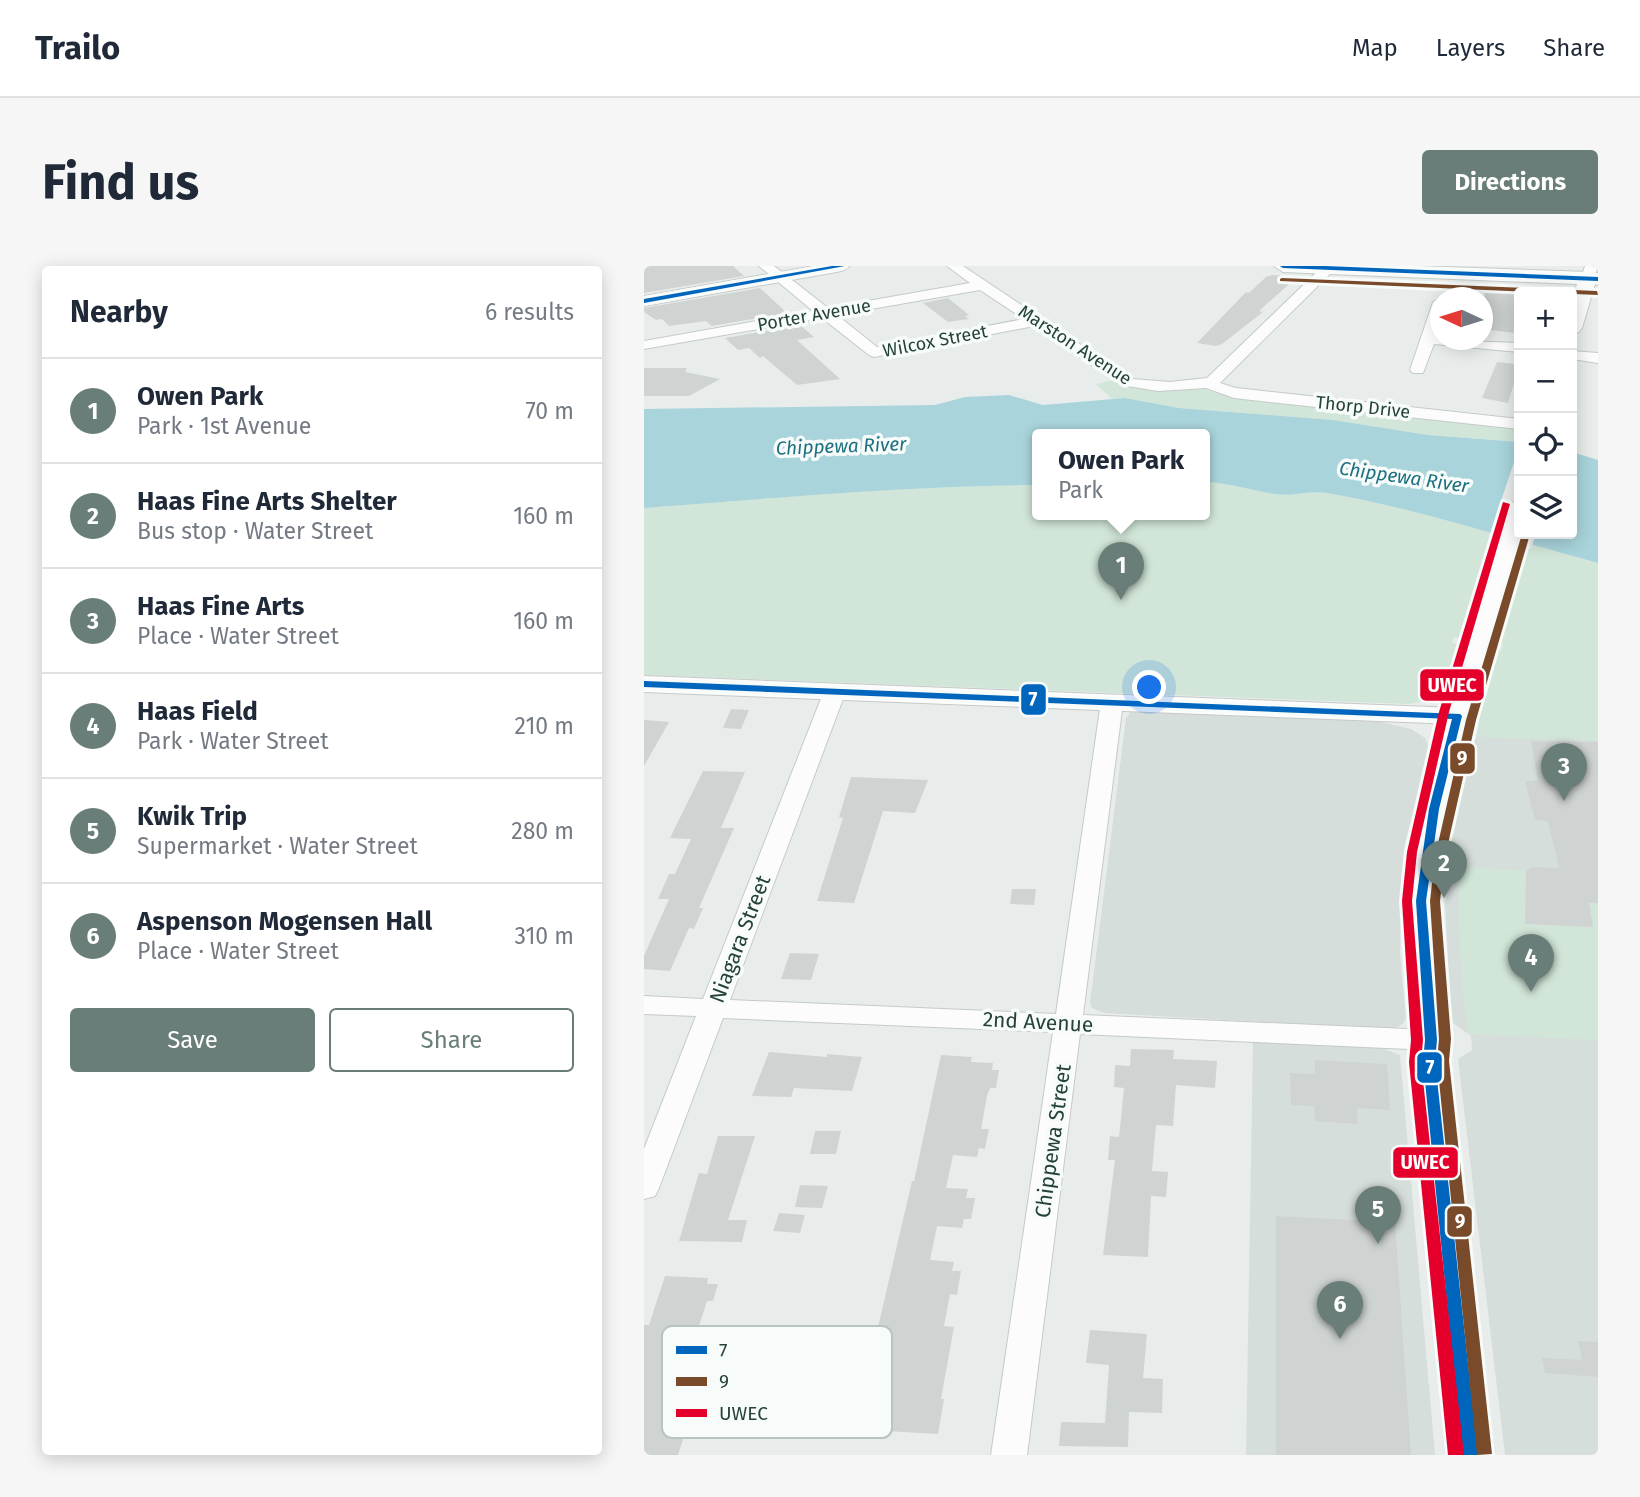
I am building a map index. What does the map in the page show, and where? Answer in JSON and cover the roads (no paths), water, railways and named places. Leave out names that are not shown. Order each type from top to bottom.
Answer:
[{"type":"main road","points":[[1283,266],[1448,273],[1593,274],[1577,315]]},
{"type":"main road","points":[[1470,1455],[1429,1061],[1432,1040],[1421,901],[1434,809],[1476,647],[1514,524]]},
{"type":"street","points":[[644,301],[773,272],[842,266]]},
{"type":"street","name":"Marston Avenue","points":[[954,266],[1132,383],[1149,386],[1208,384]]},
{"type":"street","points":[[1208,384],[1330,267]]},
{"type":"street","points":[[773,272],[825,313]]},
{"type":"street","points":[[1444,287],[1448,273]]},
{"type":"street","name":"Porter Avenue","points":[[645,344],[983,285]]},
{"type":"street","name":"Wilcox Street","points":[[825,313],[874,352],[1038,321]]},
{"type":"street","points":[[1418,370],[1430,339]]},
{"type":"street","points":[[1493,345],[1514,347]]},
{"type":"street","points":[[1577,356],[1598,358]]},
{"type":"street","name":"Thorp Drive","points":[[1208,384],[1234,393],[1514,423]]},
{"type":"street","points":[[644,684],[1457,716]]},
{"type":"street","name":"Niagara Street","points":[[644,1188],[835,691]]},
{"type":"street","name":"Chippewa Street","points":[[1009,1455],[1112,702]]},
{"type":"street","name":"2nd Avenue","points":[[644,1005],[1432,1040]]},
{"type":"water","name":"Chippewa River","points":[[1009,395],[1043,405],[1125,398],[1179,408],[1333,420],[1428,435],[1514,442],[1514,539],[1577,539],[1577,454],[1598,460],[1598,563],[1361,500],[1320,492],[1274,494],[1210,483],[1210,429],[1032,429],[1032,485],[890,490],[644,508],[644,409],[935,405],[965,397]]},
{"type":"place","name":"Owen Park","points":[[1121,600]]},
{"type":"place","name":"Haas Fine Arts","points":[[1564,801]]},
{"type":"place","name":"Haas Fine Arts Shelter","points":[[1444,898]]},
{"type":"place","name":"Haas Field","points":[[1531,992]]},
{"type":"place","name":"Kwik Trip","points":[[1378,1244]]},
{"type":"place","name":"Aspenson Mogensen Hall","points":[[1340,1339]]}]
